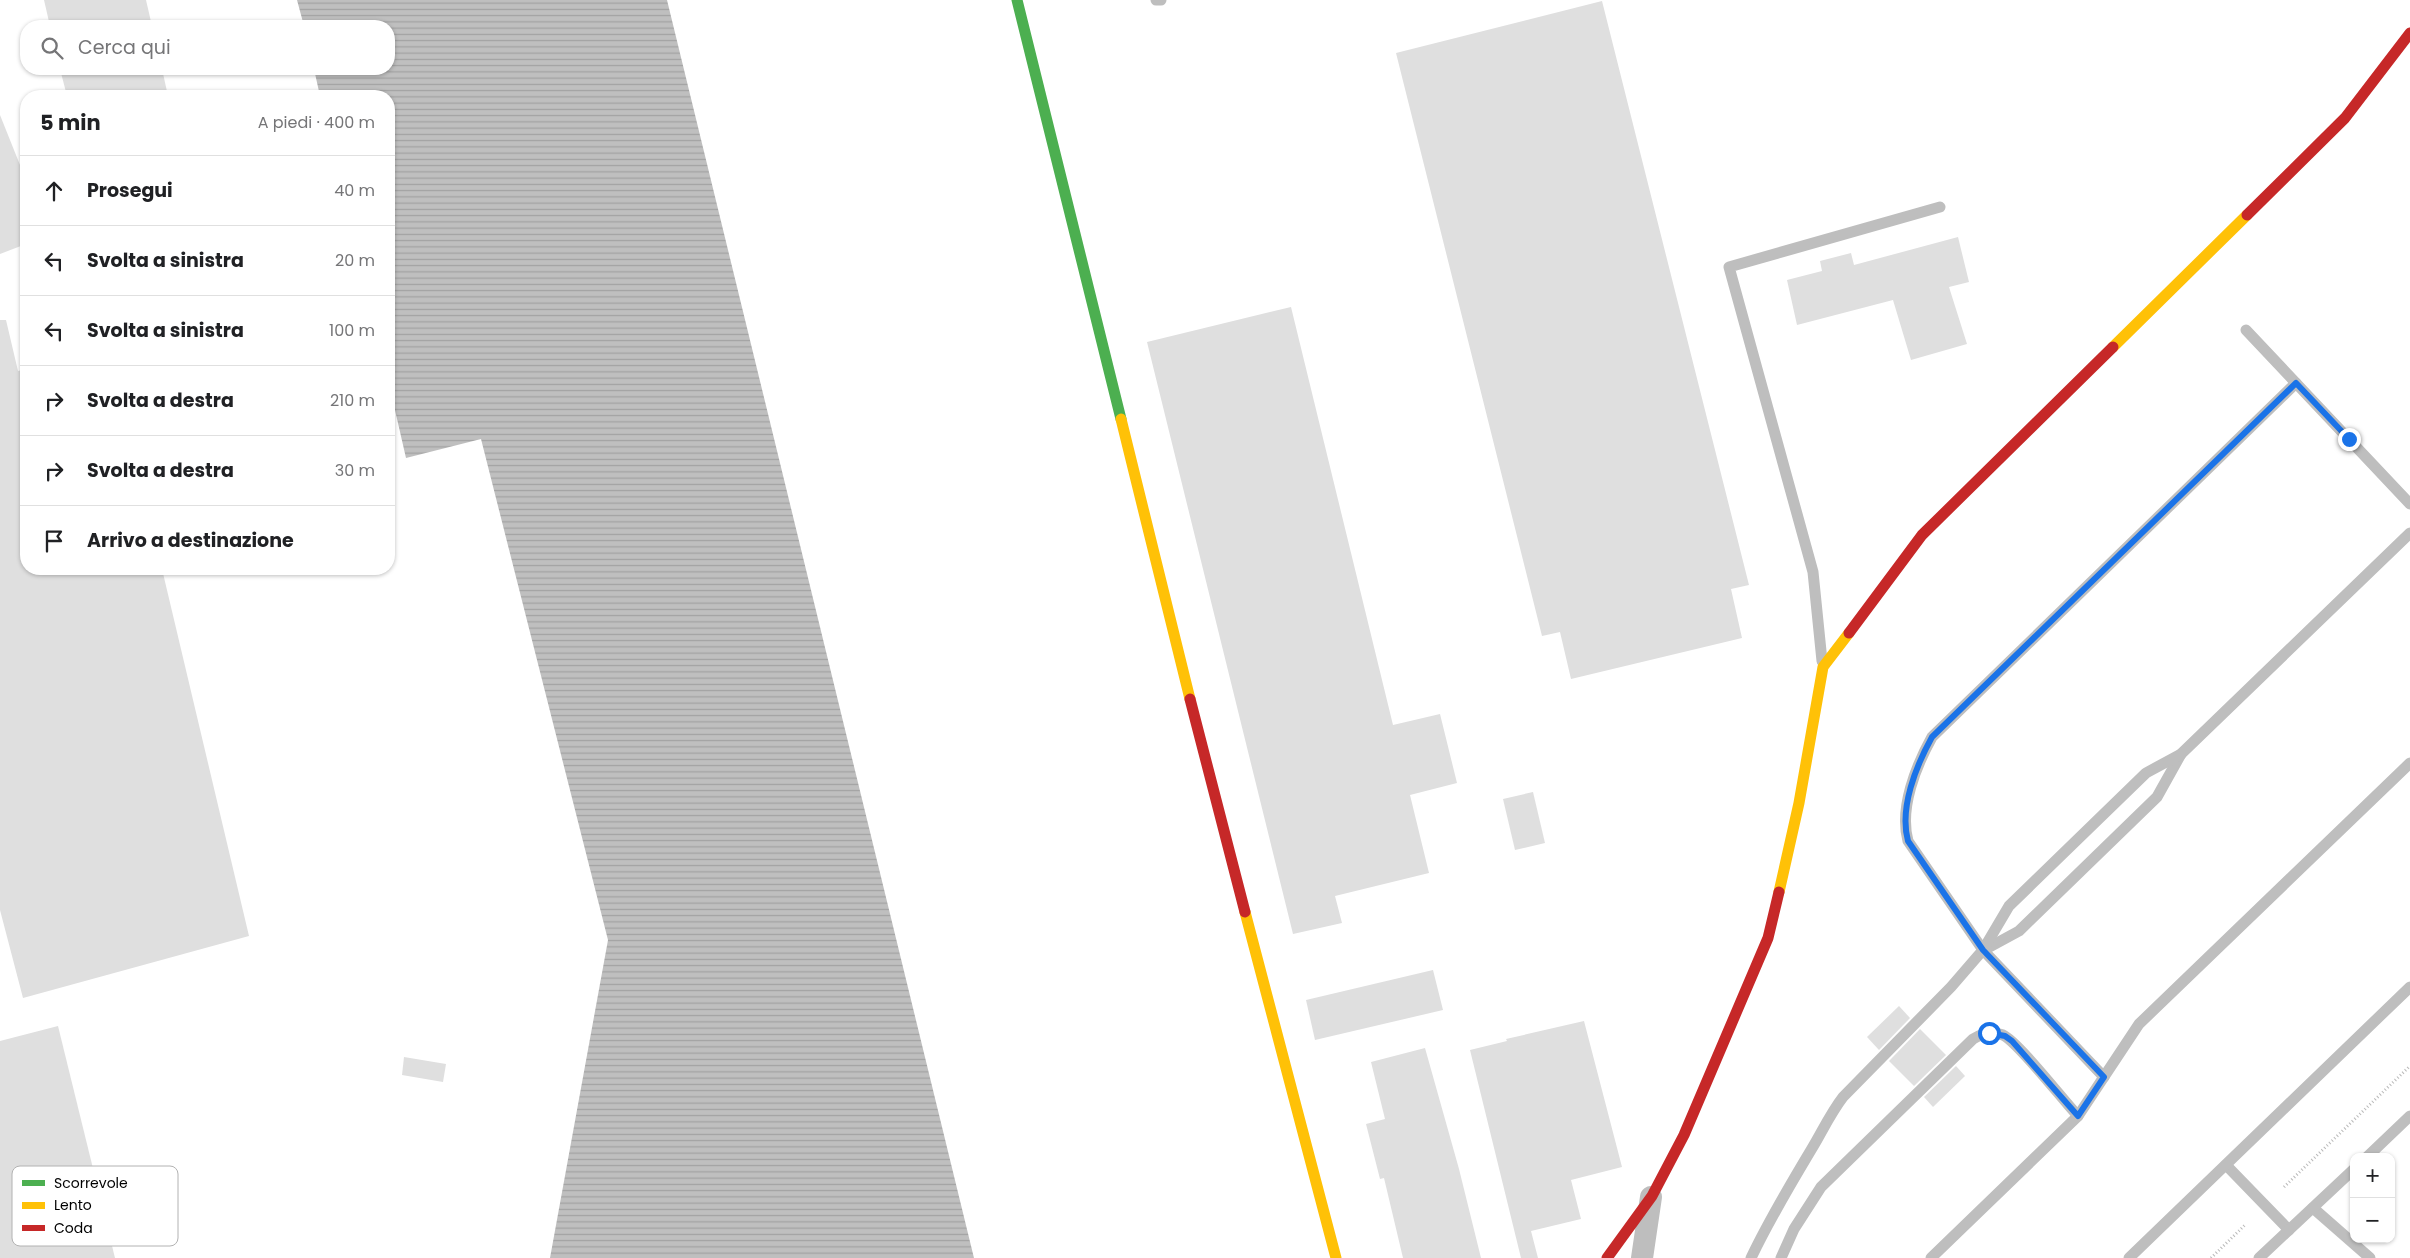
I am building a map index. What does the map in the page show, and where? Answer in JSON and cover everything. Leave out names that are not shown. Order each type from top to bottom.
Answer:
[{"type":"street","points":[[1017,0],[1215,801],[1332,1253]]},
{"type":"street","points":[[1607,1258],[1652,1196],[1684,1134],[1768,938],[1799,803],[1823,668],[1922,535],[2345,118],[2410,33]]},
{"type":"street","points":[[1642,1258],[1652,1196]]},
{"type":"lane","points":[[1156,0],[1161,0]]},
{"type":"lane","points":[[1823,668],[1813,572],[1729,267],[1940,207]]},
{"type":"lane","points":[[2246,330],[2410,504]]},
{"type":"lane","points":[[2104,1077],[1983,950],[1908,841],[1905,831],[1907,809],[1914,779],[1923,754],[1932,737],[2296,383]]},
{"type":"lane","points":[[1751,1258],[1766,1225],[1818,1139],[1829,1115],[1838,1103],[1951,987],[1983,950],[2009,906],[2146,773],[2181,754],[2410,533]]},
{"type":"lane","points":[[1983,950],[2019,931],[2157,797],[2181,754]]},
{"type":"lane","points":[[1931,1258],[2078,1116],[2139,1024],[2410,763]]},
{"type":"lane","points":[[2129,1258],[2410,987]]},
{"type":"lane","points":[[1781,1258],[1794,1229],[1821,1187],[1973,1039],[1981,1034],[1996,1033],[2012,1041],[2078,1116]]},
{"type":"lane","points":[[2371,1153],[2410,1116]]},
{"type":"lane","points":[[2226,1165],[2289,1230]]},
{"type":"lane","points":[[2259,1258],[2350,1173]]},
{"type":"lane","points":[[2313,1208],[2370,1258]]},
{"type":"path","points":[[2284,1187],[2410,1066]]},
{"type":"path","points":[[2211,1258],[2246,1224]]},
{"type":"shaded area","points":[[297,0],[667,0],[974,1258],[550,1258],[608,940],[481,439],[406,458],[395,410],[395,90],[319,90],[315,75],[395,75],[395,20],[302,20]]},
{"type":"building","points":[[44,0],[146,0],[151,20],[49,20]]},
{"type":"building","points":[[1602,1],[1749,585],[1731,589],[1742,638],[1571,679],[1560,632],[1542,636],[1396,53]]},
{"type":"building","points":[[62,75],[163,75],[167,90],[65,90]]},
{"type":"building","points":[[0,115],[20,165],[20,246],[0,254]]},
{"type":"building","points":[[1958,237],[1969,282],[1949,287],[1967,344],[1911,360],[1893,300],[1797,325],[1787,280],[1822,271],[1820,261],[1851,253],[1854,265]]},
{"type":"building","points":[[1291,307],[1393,725],[1440,714],[1457,783],[1410,795],[1429,873],[1335,896],[1342,923],[1293,934],[1147,342]]},
{"type":"building","points":[[0,320],[6,320],[18,371],[20,370],[20,575],[163,575],[249,936],[23,998],[0,910]]},
{"type":"building","points":[[1533,792],[1545,843],[1515,850],[1503,799]]},
{"type":"building","points":[[1433,970],[1443,1010],[1315,1040],[1306,1000]]},
{"type":"building","points":[[1899,1006],[1910,1018],[1879,1050],[1867,1037]]},
{"type":"building","points":[[1584,1021],[1622,1167],[1571,1180],[1581,1219],[1531,1231],[1538,1258],[1521,1258],[1470,1050],[1507,1041],[1506,1039]]},
{"type":"building","points":[[58,1026],[92,1166],[12,1166],[12,1246],[112,1246],[115,1258],[0,1258],[0,1041]]},
{"type":"building","points":[[1920,1029],[1946,1055],[1914,1086],[1889,1061]]},
{"type":"building","points":[[1425,1048],[1459,1169],[1481,1258],[1403,1258],[1384,1178],[1380,1179],[1366,1124],[1385,1119],[1371,1062]]},
{"type":"building","points":[[404,1057],[446,1064],[443,1082],[402,1075]]},
{"type":"building","points":[[1956,1066],[1965,1076],[1933,1107],[1924,1097]]},
{"type":"traffic: fast","points":[[1017,0],[1121,419]]},
{"type":"traffic: slow","points":[[2113,347],[2247,215]]},
{"type":"traffic: slow","points":[[1121,419],[1190,699]]},
{"type":"traffic: slow","points":[[1779,892],[1799,803],[1823,667],[1849,633]]},
{"type":"traffic: slow","points":[[1245,912],[1336,1258]]},
{"type":"traffic: jam","points":[[2247,215],[2345,118],[2410,33]]},
{"type":"traffic: jam","points":[[1849,633],[1922,535],[2113,347]]},
{"type":"traffic: jam","points":[[1190,699],[1245,912]]},
{"type":"traffic: jam","points":[[1607,1258],[1652,1196],[1684,1135],[1768,938],[1779,892]]},
{"type":"route","points":[[1989,1033],[2005,1036],[2012,1041],[2078,1116],[2104,1077],[1983,950],[1908,841],[1905,831],[1907,809],[1914,779],[1923,754],[1932,737],[2296,383],[2349,439]]}]
